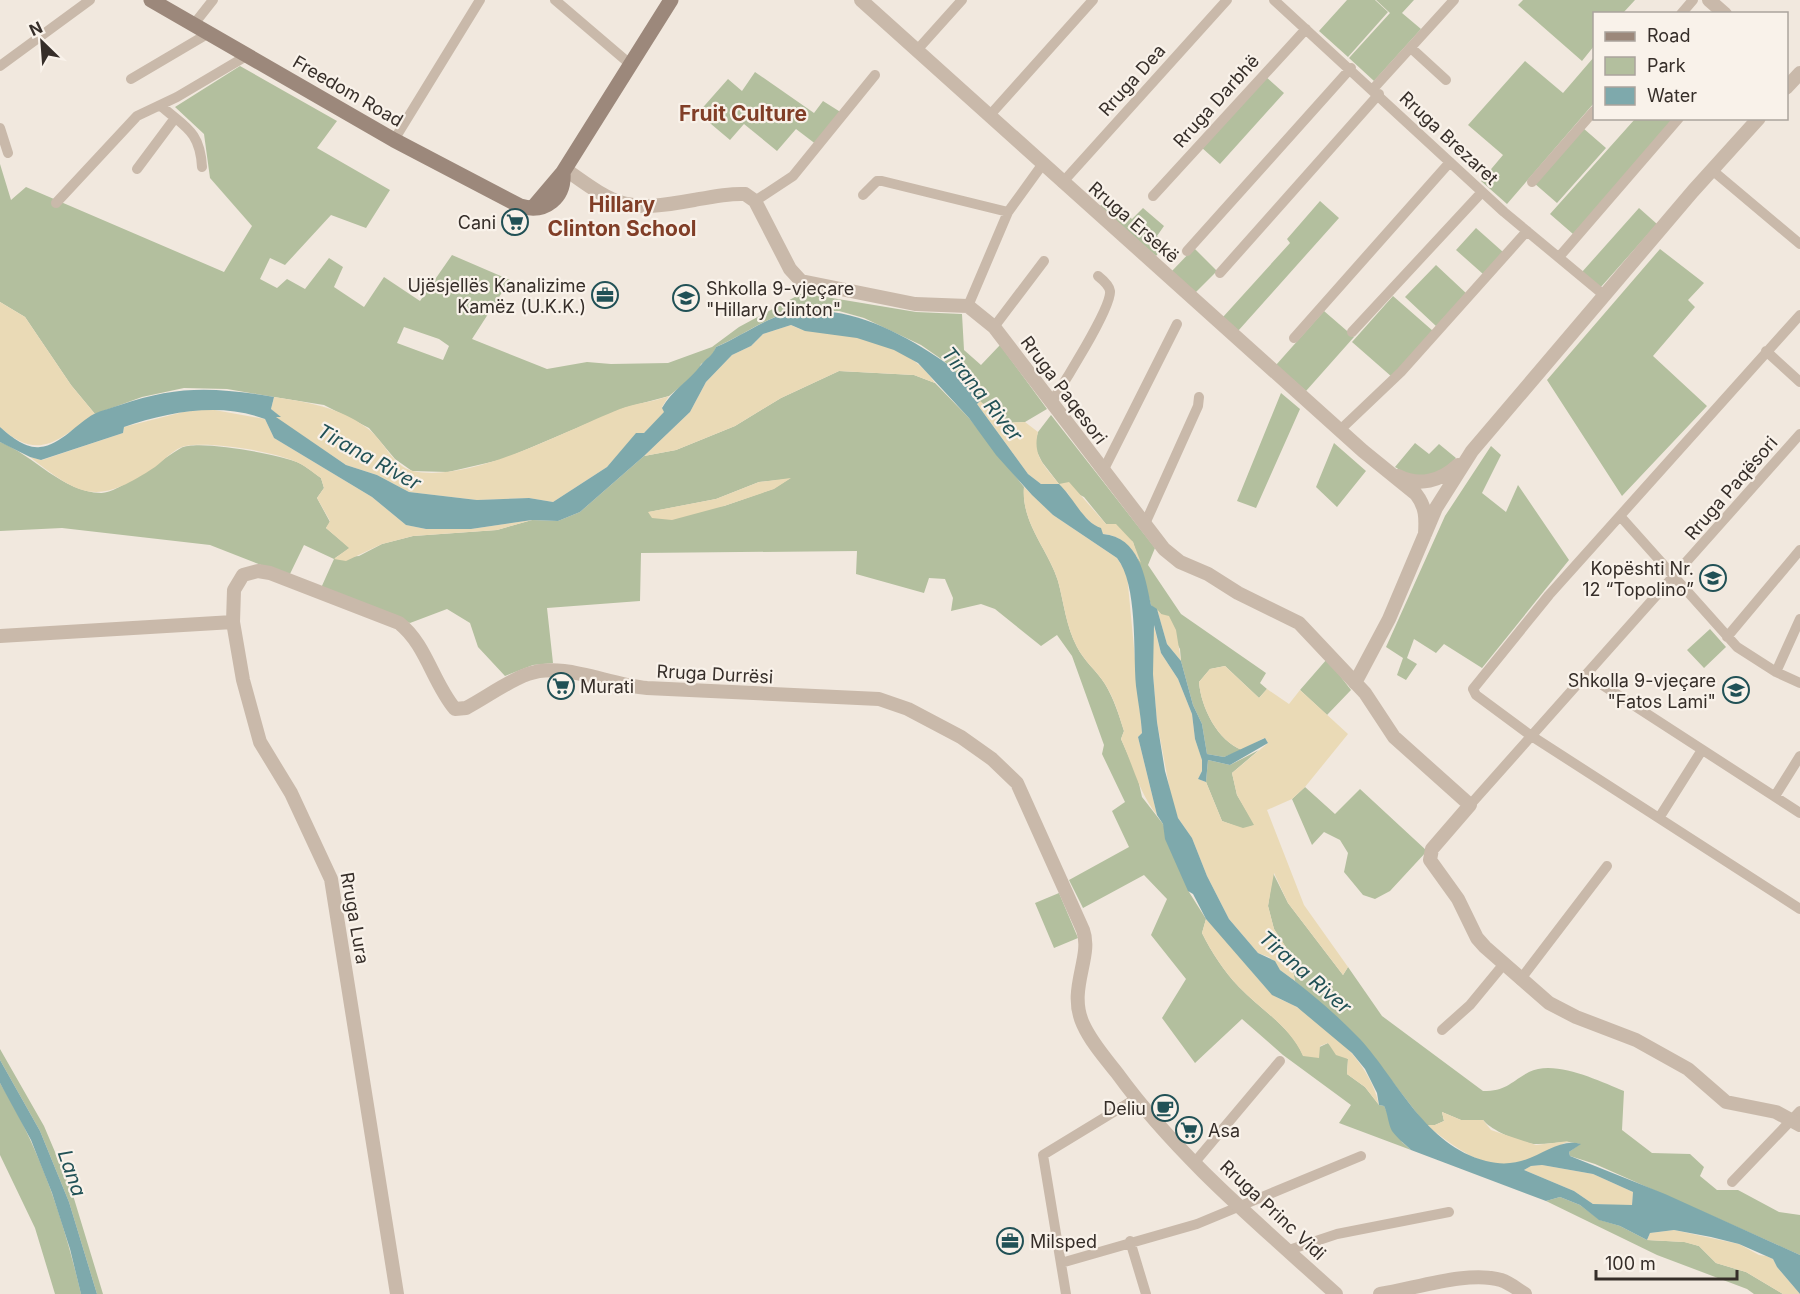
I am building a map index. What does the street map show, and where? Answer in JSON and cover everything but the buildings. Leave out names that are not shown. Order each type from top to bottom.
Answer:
[{"type":"main road","name":"Freedom Road","points":[[151,0],[394,140],[512,202],[530,208],[544,207],[559,196],[563,186],[564,170]]},
{"type":"main road","points":[[564,170],[671,0]]},
{"type":"street","points":[[0,66],[90,0]]},
{"type":"street","points":[[194,24],[213,0]]},
{"type":"street","points":[[394,140],[480,0]]},
{"type":"street","points":[[555,0],[630,64]]},
{"type":"street","name":"Rruga Ersekë","points":[[861,0],[918,49],[1062,183],[1340,430],[1386,470],[1418,488]]},
{"type":"street","points":[[918,49],[962,0]]},
{"type":"street","points":[[990,115],[1094,0]]},
{"type":"street","name":"Rruga Dea","points":[[1062,183],[1227,0]]},
{"type":"street","name":"Rruga Brezaret","points":[[1274,0],[1351,68],[1482,192],[1605,296]]},
{"type":"street","points":[[1220,273],[1454,0]]},
{"type":"street","points":[[1683,12],[1693,0]]},
{"type":"street","points":[[1709,0],[1723,12]]},
{"type":"street","name":"Rruga Darbhë","points":[[1153,196],[1306,29]]},
{"type":"street","points":[[131,79],[209,33]]},
{"type":"street","points":[[1411,48],[1446,80]]},
{"type":"street","points":[[56,203],[129,123],[144,111],[160,105],[248,55]]},
{"type":"street","points":[[1187,251],[1351,68]]},
{"type":"street","points":[[754,201],[793,176],[875,75]]},
{"type":"street","points":[[1788,86],[1799,75]]},
{"type":"street","points":[[160,105],[193,132],[197,139],[202,167]]},
{"type":"street","points":[[1532,182],[1593,112]]},
{"type":"street","points":[[136,169],[175,118]]},
{"type":"street","points":[[1559,256],[1677,120]]},
{"type":"street","points":[[1418,488],[1451,472],[1472,451],[1757,120]]},
{"type":"street","points":[[0,128],[8,153]]},
{"type":"street","points":[[1294,338],[1450,162]]},
{"type":"street","points":[[564,170],[598,193],[625,204],[658,207],[737,193],[745,194],[754,201],[790,269],[801,281],[915,304],[968,306],[1008,212],[1042,165]]},
{"type":"street","points":[[1712,170],[1800,244]]},
{"type":"street","points":[[863,195],[873,183],[882,181],[1008,212]]},
{"type":"street","points":[[1353,332],[1482,192]]},
{"type":"street","points":[[1340,430],[1381,393],[1527,231]]},
{"type":"street","points":[[994,327],[1044,261]]},
{"type":"street","points":[[1051,403],[1083,352],[1109,296],[1108,285],[1098,276]]},
{"type":"street","name":"Rruga Paqesori","points":[[968,306],[994,327],[1144,526],[1164,549],[1180,562],[1208,574],[1238,593],[1299,623],[1355,683],[1394,737],[1470,805]]},
{"type":"street","points":[[1800,315],[1549,595],[1473,689],[1476,696],[1530,735],[1800,908]]},
{"type":"street","points":[[1103,471],[1177,324]]},
{"type":"street","points":[[1766,351],[1800,382]]},
{"type":"street","points":[[1144,526],[1198,406],[1199,397]]},
{"type":"street","name":"Rruga Paqësori","points":[[1470,805],[1800,434]]},
{"type":"street","points":[[1355,683],[1389,619],[1442,497],[1472,451]]},
{"type":"street","points":[[1418,488],[1434,500],[1442,497]]},
{"type":"street","points":[[1418,488],[1426,515],[1425,534]]},
{"type":"street","points":[[1620,516],[1727,637],[1751,657],[1776,672],[1800,682]]},
{"type":"street","points":[[1727,637],[1800,550]]},
{"type":"street","name":"Rruga Lura","points":[[250,572],[243,575],[236,584],[233,622],[253,724],[260,742],[317,843],[332,879],[397,1294]]},
{"type":"street","name":"Rruga Durrësi","points":[[250,572],[270,573],[399,623],[415,639],[434,678],[455,709],[466,708],[530,673],[556,669],[627,686],[685,691],[879,699],[908,709],[976,747],[1017,783],[1086,937],[1079,973]]},
{"type":"street","points":[[1776,672],[1800,619]]},
{"type":"street","points":[[0,636],[233,622]]},
{"type":"street","points":[[1587,675],[1800,813]]},
{"type":"street","points":[[1659,818],[1702,750]]},
{"type":"street","points":[[1775,796],[1800,756]]},
{"type":"street","points":[[1470,805],[1432,849],[1430,860],[1464,909],[1477,938],[1503,965],[1549,1003],[1576,1017],[1636,1040],[1688,1069],[1726,1102],[1797,1118],[1732,1182]]},
{"type":"street","points":[[1520,980],[1607,866]]},
{"type":"street","points":[[1442,1030],[1470,1005],[1503,965]]},
{"type":"street","name":"Rruga Princ Vidi","points":[[1079,973],[1077,997],[1082,1023],[1135,1099],[1195,1162],[1336,1294]]},
{"type":"street","points":[[1195,1162],[1280,1061]]},
{"type":"street","points":[[1066,1294],[1043,1155],[1135,1099]]},
{"type":"street","points":[[1061,1263],[1130,1241],[1197,1224],[1361,1156]]},
{"type":"street","points":[[1289,1250],[1337,1234],[1449,1212]]},
{"type":"street","points":[[1130,1241],[1146,1294]]},
{"type":"street","points":[[1380,1294],[1482,1278],[1499,1280],[1525,1294]]},
{"type":"green space","points":[[1347,0],[1375,0],[1388,12],[1348,57],[1319,31]]},
{"type":"green space","points":[[1376,0],[1414,0],[1402,13],[1421,29],[1374,81],[1349,58],[1390,13]]},
{"type":"green space","points":[[1523,0],[1635,0],[1624,12],[1593,12],[1593,47],[1582,61],[1518,5]]},
{"type":"green space","points":[[1593,58],[1593,104],[1507,204],[1481,181],[1503,155],[1468,125],[1525,61],[1563,93]]},
{"type":"green space","points":[[240,66],[337,121],[317,148],[390,190],[366,228],[331,215],[285,265],[270,258],[260,279],[277,288],[287,279],[305,289],[329,258],[343,267],[334,287],[364,307],[384,277],[420,301],[452,255],[510,280],[472,339],[547,369],[587,362],[668,363],[712,347],[739,327],[806,291],[814,295],[916,312],[962,314],[964,350],[981,365],[1000,345],[1047,409],[1025,422],[1006,423],[994,409],[991,410],[972,396],[972,390],[944,361],[921,345],[864,318],[839,311],[812,311],[794,315],[789,312],[779,315],[716,347],[712,357],[701,364],[698,372],[669,396],[624,408],[504,459],[448,472],[412,471],[395,459],[369,428],[324,405],[227,389],[184,388],[142,397],[95,414],[71,385],[25,317],[0,302],[0,164],[11,200],[26,187],[224,272],[252,226],[210,178],[204,134],[175,107]],"holes":[[[404,327],[439,339],[449,346],[443,360],[397,343]]]},
{"type":"green space","points":[[755,72],[814,113],[823,101],[842,113],[817,145],[796,129],[777,151],[744,124],[730,140],[698,113],[728,79],[742,91]]},
{"type":"green space","points":[[1265,76],[1284,93],[1220,164],[1201,147]]},
{"type":"green space","points":[[1634,120],[1674,120],[1573,234],[1550,214]]},
{"type":"green space","points":[[1583,128],[1606,148],[1557,203],[1534,183]]},
{"type":"green space","points":[[1108,198],[1132,219],[1143,208],[1164,226],[1157,236],[1166,244],[1156,256],[1099,207]]},
{"type":"green space","points":[[1320,201],[1339,218],[1238,331],[1223,317],[1290,243],[1287,239]]},
{"type":"green space","points":[[1639,208],[1657,224],[1600,288],[1582,272]]},
{"type":"green space","points":[[1476,228],[1503,252],[1483,274],[1456,250]]},
{"type":"green space","points":[[1194,248],[1217,271],[1195,293],[1172,271]]},
{"type":"green space","points":[[1660,249],[1704,283],[1688,300],[1695,307],[1653,356],[1707,406],[1622,496],[1547,380]]},
{"type":"green space","points":[[1436,265],[1467,294],[1436,326],[1405,297]]},
{"type":"green space","points":[[1393,296],[1433,331],[1392,377],[1352,342]]},
{"type":"green space","points":[[1324,311],[1354,337],[1306,391],[1276,365]]},
{"type":"green space","points":[[839,371],[914,375],[935,383],[969,418],[1024,487],[1027,512],[1054,569],[1073,639],[1083,657],[1105,684],[1114,701],[1124,731],[1121,739],[1137,775],[1142,797],[1163,824],[1189,892],[1206,919],[1202,933],[1210,948],[1234,981],[1291,1035],[1303,1055],[1328,1043],[1348,1059],[1347,1074],[1365,1087],[1379,1105],[1384,1106],[1402,1142],[1411,1150],[1339,1123],[1351,1105],[1283,1055],[1242,1019],[1195,1063],[1162,1018],[1186,979],[1151,935],[1167,899],[1144,875],[1083,908],[1069,880],[1129,847],[1112,811],[1125,802],[1102,754],[1104,745],[1072,656],[1057,635],[1041,646],[995,609],[981,604],[951,611],[953,598],[945,579],[929,578],[924,593],[856,574],[857,551],[641,553],[640,601],[547,608],[553,663],[533,665],[505,676],[478,647],[470,623],[447,609],[410,623],[321,588],[334,559],[304,545],[289,576],[210,545],[62,528],[0,531],[0,442],[74,487],[101,493],[118,488],[181,448],[190,446],[219,446],[294,461],[321,478],[324,488],[317,498],[330,522],[326,528],[350,548],[335,558],[359,556],[382,544],[413,536],[497,530],[532,520],[558,521],[580,512],[644,456],[676,450],[735,426],[781,398]],"holes":[[[789,479],[773,489],[724,506],[649,512],[716,499],[759,482]]]},
{"type":"green space","points":[[1281,393],[1300,409],[1256,508],[1237,501]]},
{"type":"green space","points":[[1051,415],[1155,548],[1148,565],[1181,614],[1266,673],[1260,683],[1267,689],[1259,698],[1225,666],[1210,669],[1199,682],[1203,702],[1212,722],[1225,739],[1242,750],[1224,757],[1207,754],[1202,724],[1193,705],[1180,649],[1161,614],[1151,605],[1133,542],[1106,524],[1084,497],[1059,484],[1042,462],[1034,446],[1038,432]]},
{"type":"green space","points":[[1334,443],[1366,471],[1337,507],[1316,487]]},
{"type":"green space","points":[[1415,443],[1429,454],[1439,444],[1456,458],[1435,473],[1411,475],[1395,467]]},
{"type":"green space","points":[[1491,446],[1501,455],[1482,493],[1506,512],[1518,485],[1569,560],[1482,668],[1444,644],[1436,653],[1414,639],[1407,658],[1417,664],[1406,680],[1397,675],[1403,658],[1386,647],[1445,516]]},
{"type":"green space","points":[[1710,629],[1726,647],[1704,668],[1687,650]]},
{"type":"green space","points":[[1327,659],[1351,690],[1327,715],[1300,690]]},
{"type":"green space","points":[[1259,750],[1232,773],[1237,795],[1255,825],[1243,829],[1222,821],[1206,782],[1208,760],[1230,765]]},
{"type":"green space","points":[[1305,787],[1335,814],[1360,789],[1427,851],[1390,891],[1375,899],[1363,895],[1344,872],[1348,853],[1340,840],[1324,832],[1312,845],[1292,799]]},
{"type":"green space","points":[[1273,873],[1288,903],[1343,975],[1348,967],[1382,1016],[1483,1091],[1503,1088],[1529,1072],[1551,1068],[1590,1077],[1624,1091],[1622,1130],[1652,1153],[1690,1154],[1704,1167],[1700,1176],[1717,1190],[1738,1190],[1779,1212],[1800,1215],[1800,1255],[1595,1164],[1570,1156],[1569,1152],[1580,1144],[1564,1142],[1532,1144],[1501,1133],[1483,1120],[1461,1120],[1442,1112],[1444,1121],[1435,1125],[1426,1125],[1361,1041],[1295,981],[1289,952],[1274,929],[1268,906]]},
{"type":"green space","points":[[1059,893],[1078,938],[1054,948],[1035,903]]},
{"type":"green space","points":[[0,1049],[44,1126],[72,1192],[103,1294],[97,1294],[69,1202],[40,1131],[0,1060]]},
{"type":"green space","points":[[0,1083],[39,1159],[67,1239],[81,1294],[55,1294],[35,1228],[0,1155]]},
{"type":"green space","points":[[1560,1197],[1580,1205],[1600,1220],[1620,1226],[1647,1240],[1685,1242],[1699,1246],[1716,1263],[1746,1272],[1783,1294],[1754,1294],[1747,1289],[1657,1255],[1546,1201]]},
{"type":"sand","points":[[0,302],[25,317],[71,385],[95,414],[59,439],[49,443],[26,444],[0,427]]},
{"type":"sand","points":[[791,325],[804,330],[842,335],[887,346],[914,361],[935,383],[914,375],[839,371],[781,398],[735,426],[676,450],[644,456],[690,412],[706,382],[732,355],[751,346],[763,334]]},
{"type":"sand","points":[[669,396],[662,407],[665,412],[644,433],[636,434],[607,467],[553,502],[529,498],[477,500],[409,492],[377,475],[346,465],[275,417],[280,417],[271,409],[274,397],[311,403],[334,410],[367,428],[399,464],[413,471],[436,473],[462,470],[489,463],[518,453],[620,409]]},
{"type":"sand","points":[[980,401],[991,410],[994,409],[1006,423],[1025,422],[1038,432],[1038,454],[1049,472],[1059,484],[1069,482],[1106,524],[1116,524],[1133,542],[1141,563],[1121,540],[1103,534],[1077,509],[1067,492],[1041,484],[1028,474],[977,404]]},
{"type":"sand","points":[[209,409],[265,419],[274,438],[372,497],[406,525],[426,529],[471,529],[532,520],[497,530],[413,536],[382,544],[346,561],[334,559],[349,548],[326,528],[330,521],[317,498],[324,488],[321,478],[301,464],[284,457],[224,446],[185,446],[173,452],[155,467],[119,487],[91,492],[63,481],[30,457],[42,460],[123,433],[124,427],[183,412]]},
{"type":"sand","points":[[791,478],[774,489],[672,520],[652,518],[648,512],[716,499],[759,482]]},
{"type":"sand","points":[[1024,487],[1053,515],[1117,558],[1127,574],[1142,733],[1138,737],[1157,815],[1141,788],[1121,739],[1124,731],[1111,695],[1073,639],[1054,569],[1027,512]]},
{"type":"sand","points":[[1157,609],[1161,614],[1169,616],[1176,630],[1181,661],[1167,644]]},
{"type":"sand","points":[[1153,623],[1161,653],[1178,679],[1192,714],[1195,739],[1202,759],[1202,771],[1198,779],[1206,782],[1222,821],[1243,828],[1254,825],[1237,795],[1232,773],[1268,743],[1264,738],[1242,750],[1233,746],[1218,731],[1207,713],[1200,692],[1199,682],[1210,669],[1225,666],[1259,698],[1267,689],[1289,704],[1300,690],[1348,734],[1305,787],[1292,799],[1267,810],[1304,905],[1348,967],[1343,975],[1288,903],[1274,873],[1268,906],[1274,929],[1289,952],[1295,981],[1280,970],[1269,957],[1258,953],[1229,919],[1207,876],[1192,838],[1178,818],[1172,802],[1157,722],[1153,674]]},
{"type":"sand","points":[[1206,919],[1273,995],[1311,1017],[1348,1049],[1367,1075],[1379,1105],[1365,1087],[1347,1074],[1348,1059],[1336,1055],[1328,1043],[1320,1046],[1319,1058],[1303,1056],[1283,1027],[1228,975],[1202,933]]},
{"type":"sand","points":[[1442,1112],[1461,1120],[1483,1120],[1491,1130],[1536,1145],[1569,1141],[1535,1159],[1520,1164],[1489,1163],[1466,1153],[1426,1125],[1435,1125],[1444,1121]]},
{"type":"sand","points":[[1542,1165],[1593,1174],[1633,1192],[1632,1206],[1593,1204],[1574,1191],[1524,1170],[1531,1166]]},
{"type":"sand","points":[[1674,1230],[1739,1244],[1759,1255],[1773,1259],[1800,1294],[1783,1294],[1746,1272],[1716,1263],[1699,1246],[1684,1242],[1647,1240],[1650,1233]]},
{"type":"water","points":[[812,311],[846,314],[864,319],[914,342],[943,361],[972,390],[972,396],[980,401],[977,404],[1028,474],[1041,484],[1059,484],[1089,521],[1101,528],[1103,534],[1125,542],[1132,550],[1143,571],[1151,605],[1157,609],[1167,644],[1181,661],[1193,705],[1202,724],[1207,754],[1224,757],[1265,738],[1268,743],[1230,765],[1208,760],[1206,782],[1198,779],[1202,771],[1202,760],[1195,739],[1192,714],[1178,679],[1161,653],[1154,625],[1153,674],[1157,722],[1165,771],[1178,818],[1192,838],[1207,876],[1229,919],[1258,953],[1275,961],[1280,970],[1322,1003],[1360,1039],[1430,1127],[1465,1153],[1486,1161],[1502,1163],[1528,1159],[1560,1145],[1581,1144],[1569,1152],[1570,1156],[1665,1194],[1800,1255],[1800,1294],[1773,1259],[1739,1244],[1674,1230],[1650,1233],[1647,1240],[1620,1226],[1599,1220],[1580,1205],[1560,1197],[1546,1201],[1411,1150],[1396,1136],[1392,1131],[1384,1106],[1379,1105],[1377,1093],[1365,1069],[1352,1053],[1297,1007],[1272,995],[1206,919],[1193,894],[1188,891],[1165,839],[1163,824],[1157,815],[1138,737],[1142,733],[1136,686],[1131,601],[1124,570],[1117,558],[1053,515],[996,455],[969,418],[918,363],[894,350],[857,338],[805,331],[791,325],[763,334],[751,346],[732,355],[706,382],[690,412],[644,456],[580,512],[558,521],[532,520],[471,529],[426,529],[406,525],[372,497],[274,438],[265,419],[230,411],[194,411],[158,417],[124,427],[123,433],[41,460],[0,442],[0,427],[24,444],[40,447],[62,438],[94,414],[141,399],[178,391],[233,391],[274,397],[271,409],[281,417],[276,417],[346,465],[377,475],[409,492],[477,500],[529,498],[553,502],[607,467],[636,433],[644,433],[664,412],[662,408],[671,396],[716,347],[780,315],[790,312],[794,317]],"holes":[[[1542,1165],[1593,1174],[1633,1192],[1632,1205],[1593,1204],[1574,1191],[1524,1170],[1531,1166]]]},
{"type":"water","points":[[0,1060],[40,1131],[69,1202],[97,1294],[81,1294],[70,1249],[52,1193],[31,1140],[0,1083]]},
{"type":"place","name":"Cani","points":[[515,222]]},
{"type":"place","name":"Ujësjellës Kanalizime Kamëz (U.K.K.)","points":[[605,295]]},
{"type":"place","name":"Shkolla 9-vjeçare \"Hillary Clinton\"","points":[[686,298]]},
{"type":"place","name":"Kopështi Nr. 12 “Topolino”","points":[[1713,578]]},
{"type":"place","name":"Murati","points":[[561,686]]},
{"type":"place","name":"Shkolla 9-vjeçare \"Fatos Lami\"","points":[[1736,690]]},
{"type":"place","name":"Deliu","points":[[1165,1108]]},
{"type":"place","name":"Asa","points":[[1189,1130]]},
{"type":"place","name":"Milsped","points":[[1010,1241]]},
{"type":"district","name":"Fruit Culture","points":[[743,113]]},
{"type":"district","name":"Hillary Clinton School","points":[[622,216]]},
{"type":"water label","name":"Tirana River","points":[[982,394]]},
{"type":"water label","name":"Tirana River","points":[[369,457]]},
{"type":"water label","name":"Tirana River","points":[[1305,972]]},
{"type":"water label","name":"Lana","points":[[72,1173]]}]
